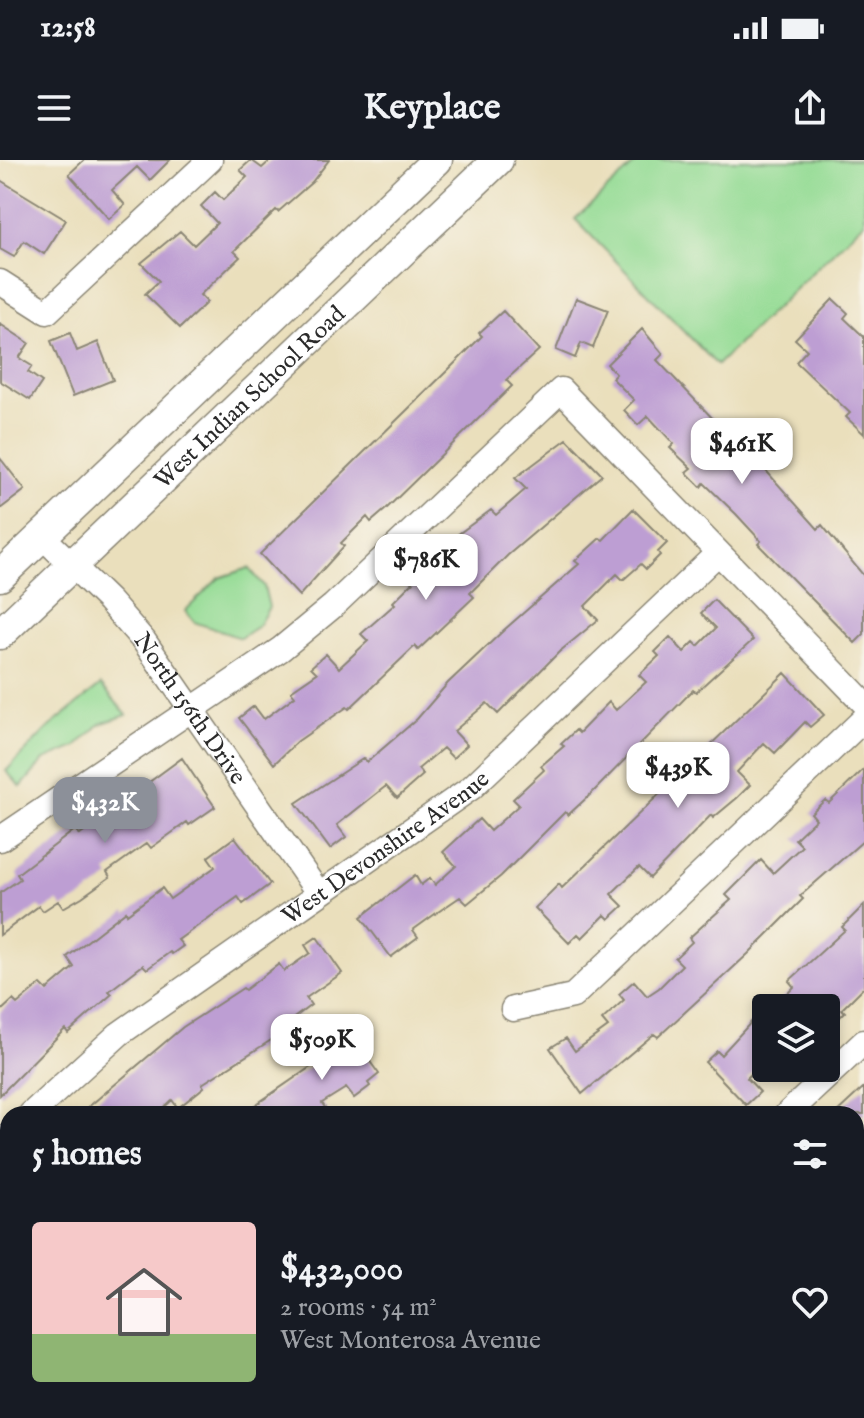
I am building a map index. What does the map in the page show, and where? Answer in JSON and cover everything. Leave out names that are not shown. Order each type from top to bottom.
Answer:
[{"type":"main road","name":"West Indian School Road","points":[[0,576],[437,160]]},
{"type":"main road","name":"West Indian School Road","points":[[0,634],[498,160]]},
{"type":"street","points":[[0,282],[47,312],[210,160]]},
{"type":"street","points":[[0,839],[192,710],[317,621],[561,390],[864,703]]},
{"type":"street","name":"North 156th Drive","points":[[42,536],[126,619],[319,894]]},
{"type":"street","name":"West Devonshire Avenue","points":[[40,1106],[119,1034],[471,788],[718,553]]},
{"type":"street","points":[[513,1009],[573,996],[864,719]]},
{"type":"street","points":[[796,1106],[863,1044]]},
{"type":"green space","points":[[639,160],[864,160],[864,222],[717,365],[575,219]]},
{"type":"green space","points":[[249,568],[264,586],[269,607],[258,626],[240,638],[194,622],[185,611],[219,578]]},
{"type":"green space","points":[[101,685],[127,715],[100,724],[76,747],[44,760],[21,787],[6,771],[49,727]]},
{"type":"building","points":[[84,160],[170,160],[150,180],[137,167],[112,190],[125,205],[109,219],[69,174]]},
{"type":"building","points":[[251,160],[262,168],[271,160],[329,160],[312,182],[278,212],[276,210],[234,251],[240,257],[200,295],[207,302],[180,328],[145,294],[159,281],[141,263],[180,231],[194,245],[217,223],[201,206],[215,192],[223,200],[247,177],[240,170]]},
{"type":"building","points":[[0,180],[66,220],[44,254],[24,241],[14,257],[0,249]]},
{"type":"building","points":[[576,298],[608,310],[593,348],[581,343],[575,358],[556,350]]},
{"type":"building","points":[[833,299],[848,313],[844,318],[864,337],[864,434],[846,417],[850,413],[796,362],[807,350],[795,339]]},
{"type":"building","points":[[503,311],[539,350],[506,380],[512,386],[386,509],[371,522],[367,517],[341,543],[344,546],[299,596],[260,554],[482,336],[479,333]]},
{"type":"building","points":[[0,324],[29,343],[19,358],[32,366],[28,372],[42,382],[30,400],[0,381]]},
{"type":"building","points":[[642,329],[663,354],[657,360],[758,466],[760,464],[818,529],[822,525],[864,576],[864,634],[855,643],[758,544],[761,541],[736,514],[704,483],[701,487],[686,472],[691,468],[670,448],[674,444],[648,416],[638,425],[624,410],[634,400],[612,378],[616,374],[607,364]]},
{"type":"building","points":[[70,333],[77,351],[98,342],[113,380],[73,396],[51,341]]},
{"type":"building","points":[[567,439],[602,475],[508,555],[470,593],[474,597],[418,650],[415,646],[349,709],[347,707],[298,741],[274,764],[239,718],[254,706],[264,719],[295,696],[291,691],[317,673],[311,667],[326,654],[339,668],[368,641],[361,634],[395,604],[393,602],[413,582],[409,578],[424,564],[434,575],[461,547],[453,538],[491,510],[496,515],[526,489],[515,478]]},
{"type":"building","points":[[0,458],[25,490],[0,509]]},
{"type":"building","points":[[633,509],[667,543],[658,552],[660,555],[646,569],[641,564],[623,580],[617,574],[585,606],[598,620],[559,652],[498,714],[487,703],[454,731],[467,745],[453,758],[443,748],[418,769],[423,775],[397,798],[386,786],[337,825],[346,837],[330,849],[296,803],[364,758],[367,762],[417,719],[448,683],[579,564],[575,561],[600,538],[603,540]]},
{"type":"building","points":[[714,600],[753,640],[696,692],[693,690],[593,792],[568,815],[565,812],[501,876],[467,904],[460,897],[413,930],[418,937],[391,957],[361,917],[415,875],[421,885],[430,878],[435,885],[456,866],[443,852],[479,819],[490,831],[519,805],[513,799],[544,770],[541,766],[564,746],[561,744],[576,730],[579,733],[609,702],[616,710],[646,682],[639,675],[659,656],[655,652],[670,637],[684,652],[694,642],[698,646],[716,628],[701,613]]},
{"type":"building","points":[[785,673],[824,715],[810,727],[805,722],[775,753],[764,743],[737,772],[750,785],[713,818],[711,815],[650,878],[639,867],[611,894],[623,906],[609,919],[605,915],[582,938],[578,934],[569,943],[535,908],[559,884],[562,888]]},
{"type":"building","points":[[182,758],[215,807],[189,825],[187,822],[151,848],[147,843],[107,872],[110,877],[82,897],[63,908],[58,901],[43,911],[39,906],[0,935],[0,893],[20,879],[17,874],[76,829],[80,835],[112,811],[116,817],[138,801],[133,794]]},
{"type":"building","points":[[864,769],[864,840],[800,896],[803,899],[748,954],[658,1037],[654,1034],[582,1094],[550,1048],[566,1038],[575,1051],[608,1027],[602,1020],[624,1000],[619,994],[634,981],[647,996],[659,988],[682,965],[675,958],[692,942],[689,938],[731,900],[726,895],[761,860],[773,873],[802,846],[795,839],[816,819],[811,813],[825,800],[829,803]]},
{"type":"building","points":[[235,837],[270,884],[243,904],[238,897],[178,940],[183,946],[147,969],[143,965],[109,991],[112,994],[68,1033],[65,1029],[0,1095],[0,1012],[13,1000],[17,1004],[41,984],[47,990],[74,967],[67,957],[126,911],[127,914],[162,888],[170,899],[215,867],[208,857]]},
{"type":"building","points":[[864,905],[864,987],[842,1009],[845,1012],[840,1017],[840,994],[787,994],[794,987],[789,981],[845,930],[842,927]]},
{"type":"building","points":[[317,937],[342,973],[306,998],[311,1005],[274,1033],[276,1037],[202,1084],[204,1087],[180,1106],[172,1100],[166,1106],[89,1106],[183,1027],[243,988],[245,990],[279,964],[284,971],[310,953],[305,945]]},
{"type":"building","points":[[752,1021],[752,1073],[747,1078],[760,1092],[746,1105],[705,1062],[717,1051],[721,1055]]},
{"type":"building","points":[[350,1034],[379,1074],[368,1083],[370,1086],[354,1098],[346,1088],[322,1103],[324,1106],[254,1106],[325,1057],[322,1054]]},
{"type":"building","points":[[864,1087],[864,1106],[844,1106]]}]
